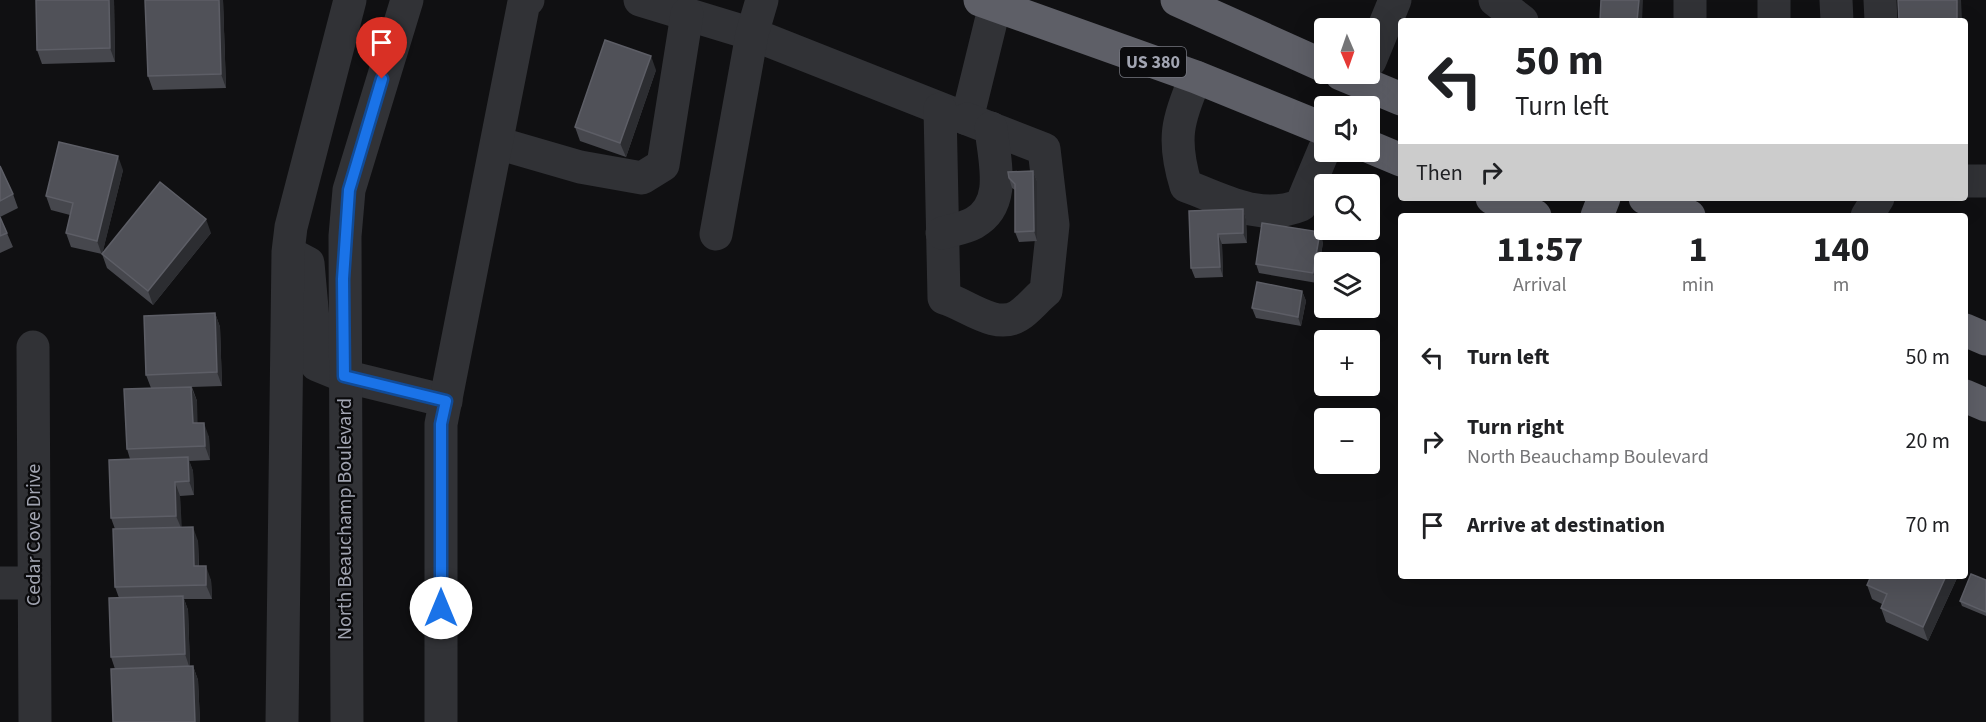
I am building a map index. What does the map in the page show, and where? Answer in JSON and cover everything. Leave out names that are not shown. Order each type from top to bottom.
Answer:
[{"type":"highway","points":[[1177,0],[1314,62]]},
{"type":"highway","name":"US 380","points":[[988,3],[1196,77],[1314,125]]},
{"type":"highway","points":[[1377,84],[1398,97]]},
{"type":"highway","points":[[1380,151],[1398,159]]},
{"type":"highway","points":[[1499,201],[1528,213]]},
{"type":"highway","points":[[1652,201],[1682,213]]},
{"type":"highway","points":[[1968,331],[1986,339]]},
{"type":"highway","points":[[1968,397],[1986,405]]},
{"type":"street","points":[[282,722],[288,252],[291,227],[350,0]]},
{"type":"street","name":"North Beauchamp Boulevard","points":[[347,722],[343,279],[349,190],[407,0]]},
{"type":"street","points":[[441,722],[441,424],[524,2],[528,0]]},
{"type":"street","points":[[640,0],[752,34],[966,118],[1044,149],[1053,225],[1046,291],[1017,317],[996,321],[952,300],[942,232],[966,118],[988,3]]},
{"type":"street","points":[[716,234],[752,34],[762,0]]},
{"type":"street","points":[[1380,30],[1395,0]]},
{"type":"street","points":[[1495,0],[1518,18]]},
{"type":"street","points":[[1690,0],[1690,18]]},
{"type":"street","points":[[1774,0],[1774,18]]},
{"type":"street","points":[[1836,0],[1837,18]]},
{"type":"street","points":[[1880,0],[1881,18]]},
{"type":"street","points":[[497,143],[580,167],[642,178],[663,165],[687,14]]},
{"type":"street","points":[[1196,77],[1185,104],[1176,140],[1178,159],[1186,186],[1262,213],[1283,213],[1300,206],[1319,162]]},
{"type":"street","points":[[942,232],[974,223],[991,208],[996,196],[966,118]]},
{"type":"street","points":[[1968,181],[1986,181]]},
{"type":"street","points":[[288,252],[308,263],[317,365],[344,376],[446,401]]},
{"type":"street","name":"Cedar Cove Drive","points":[[33,347],[35,722]]},
{"type":"street","points":[[0,583],[34,583]]},
{"type":"building","points":[[36,0],[109,0],[110,48],[37,50]]},
{"type":"building","points":[[145,0],[219,0],[221,74],[148,76]]},
{"type":"building","points":[[1601,0],[1639,0],[1637,18],[1600,18]]},
{"type":"building","points":[[1898,0],[1957,0],[1957,18],[1899,18]]},
{"type":"building","points":[[605,40],[651,56],[620,143],[575,127]]},
{"type":"building","points":[[59,142],[118,156],[97,241],[66,233],[73,203],[46,196]]},
{"type":"building","points":[[0,166],[13,194],[0,201]]},
{"type":"building","points":[[1033,171],[1034,231],[1015,232],[1015,184],[1009,178],[1008,172]]},
{"type":"building","points":[[160,182],[206,219],[148,291],[102,254]]},
{"type":"building","points":[[1243,209],[1243,233],[1218,234],[1220,267],[1191,268],[1189,211]]},
{"type":"building","points":[[0,217],[7,233],[0,236]]},
{"type":"building","points":[[1262,223],[1314,231],[1314,240],[1319,240],[1317,252],[1314,252],[1313,273],[1256,264]]},
{"type":"building","points":[[1257,282],[1302,291],[1298,317],[1252,308]]},
{"type":"building","points":[[215,313],[217,372],[146,375],[144,316]]},
{"type":"building","points":[[191,387],[193,423],[204,423],[205,446],[127,449],[124,389]]},
{"type":"building","points":[[188,457],[189,481],[175,482],[176,516],[111,518],[109,460]]},
{"type":"building","points":[[193,527],[194,566],[206,566],[206,585],[115,587],[113,529]]},
{"type":"building","points":[[1971,574],[1986,580],[1986,612],[1960,601]]},
{"type":"building","points":[[1870,579],[1945,579],[1923,627],[1881,608],[1887,594],[1867,585]]},
{"type":"building","points":[[183,596],[185,654],[111,657],[109,598]]},
{"type":"building","points":[[193,666],[195,722],[113,722],[111,669]]},
{"type":"route","points":[[382,79],[349,190],[343,279],[344,376],[446,401],[441,424],[441,608]]}]
